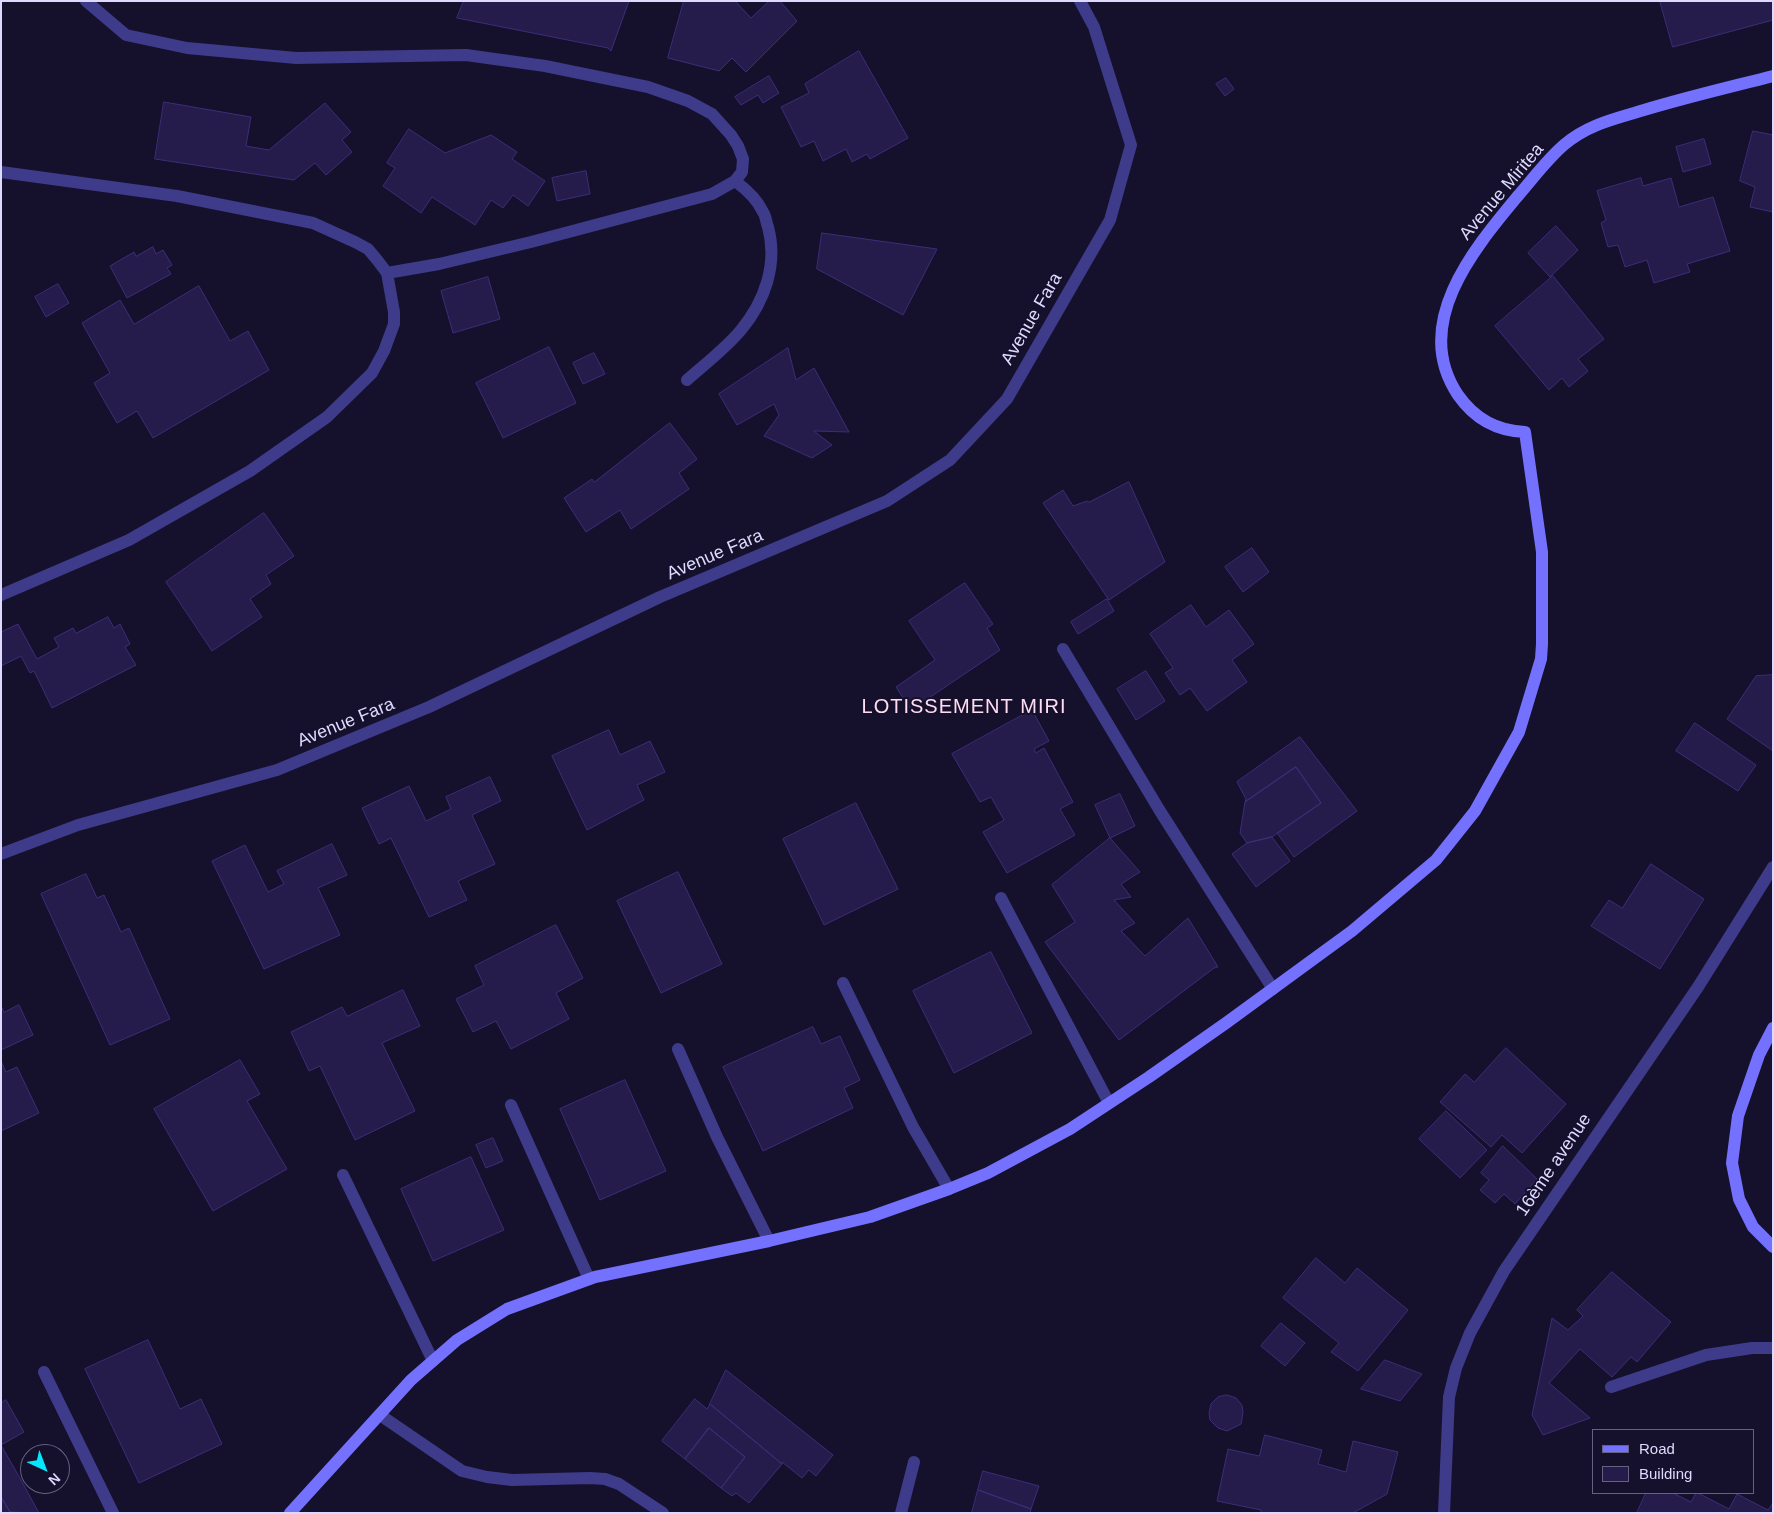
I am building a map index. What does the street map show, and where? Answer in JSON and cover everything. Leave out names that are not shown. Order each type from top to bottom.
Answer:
[{"type":"main road","name":"Avenue Miritea","points":[[1273,989],[1352,931],[1436,860],[1475,811],[1519,732],[1541,659],[1542,552],[1525,432],[1514,432],[1488,424],[1467,407],[1450,383],[1441,356],[1441,328],[1447,304],[1464,266],[1501,216],[1538,173],[1565,144],[1593,125],[1671,102],[1773,76]]},
{"type":"main road","points":[[290,1513],[410,1380],[457,1340],[507,1310],[588,1279],[769,1241],[870,1217],[988,1173],[1070,1129],[1149,1077],[1273,989]]},
{"type":"main road","points":[[1773,1028],[1760,1055],[1738,1116],[1732,1163],[1739,1199],[1753,1227],[1773,1247]]},
{"type":"street","points":[[86,1],[126,35],[187,48],[296,58],[466,55],[545,66],[648,87],[701,107],[712,114],[731,134],[744,159],[742,172],[735,181],[712,194],[622,219],[439,264],[387,273]]},
{"type":"street","name":"Avenue Fara","points":[[1,854],[78,825],[277,770],[429,708],[660,597],[887,501],[950,460],[1007,399],[1110,220],[1131,145],[1094,27],[1080,1]]},
{"type":"street","points":[[1,172],[178,196],[313,223],[368,249],[387,273],[394,312],[394,324],[387,344],[372,373],[327,417],[250,471],[129,540],[1,595]]},
{"type":"street","points":[[687,380],[741,330],[758,307],[769,278],[772,254],[770,236],[763,212],[749,192],[735,181]]},
{"type":"street","points":[[1063,649],[1160,811],[1273,989]]},
{"type":"street","name":"16ème avenue","points":[[1444,1513],[1450,1397],[1456,1368],[1470,1333],[1504,1271],[1698,986],[1773,867]]},
{"type":"street","points":[[1001,898],[1109,1103]]},
{"type":"street","points":[[843,984],[912,1127],[949,1189]]},
{"type":"street","points":[[678,1049],[717,1137],[769,1241]]},
{"type":"street","points":[[511,1105],[588,1279]]},
{"type":"street","points":[[343,1175],[433,1361]]},
{"type":"street","points":[[1611,1387],[1706,1355],[1752,1348],[1773,1348]]},
{"type":"street","points":[[44,1372],[113,1513]]},
{"type":"street","points":[[380,1415],[462,1471],[480,1476],[512,1480],[605,1479],[619,1484],[663,1513]]},
{"type":"street","points":[[900,1513],[914,1462]]},
{"type":"building","points":[[464,1],[629,1],[611,51],[608,48],[457,18]]},
{"type":"building","points":[[684,1],[735,1],[751,18],[769,1],[780,1],[797,21],[746,72],[732,58],[719,71],[668,58]]},
{"type":"building","points":[[1660,1],[1773,1],[1773,20],[1673,47]]},
{"type":"building","points":[[859,51],[908,138],[870,159],[867,154],[852,162],[846,149],[823,161],[814,141],[801,147],[781,107],[809,93],[805,84]]},
{"type":"building","points":[[769,76],[779,93],[763,103],[758,95],[741,105],[735,97]]},
{"type":"building","points":[[1226,78],[1234,89],[1225,96],[1216,84]]},
{"type":"building","points":[[164,102],[251,117],[246,146],[269,150],[325,103],[351,132],[342,140],[352,152],[326,175],[315,163],[294,180],[155,159]]},
{"type":"building","points":[[409,129],[445,153],[491,135],[517,152],[512,159],[545,181],[528,206],[513,195],[503,208],[491,200],[475,225],[432,197],[421,213],[383,186],[395,168],[387,163]]},
{"type":"building","points":[[1753,131],[1773,135],[1773,212],[1750,207],[1755,187],[1740,181]]},
{"type":"building","points":[[1704,139],[1711,164],[1683,172],[1676,147]]},
{"type":"building","points":[[586,171],[590,194],[557,201],[552,178]]},
{"type":"building","points":[[1641,178],[1643,186],[1671,178],[1679,207],[1713,197],[1730,251],[1687,264],[1690,272],[1654,283],[1647,260],[1625,267],[1618,245],[1608,247],[1601,223],[1606,220],[1597,191]]},
{"type":"building","points":[[1556,226],[1578,250],[1550,277],[1528,253]]},
{"type":"building","points":[[822,233],[937,249],[903,315],[817,269]]},
{"type":"building","points":[[153,247],[156,254],[163,250],[172,265],[167,268],[171,274],[127,298],[110,266],[134,252],[136,256]]},
{"type":"building","points":[[1553,276],[1604,339],[1578,359],[1588,371],[1569,387],[1562,378],[1549,390],[1495,326]]},
{"type":"building","points":[[488,277],[500,319],[453,333],[441,291]]},
{"type":"building","points":[[58,284],[69,303],[46,317],[35,297]]},
{"type":"building","points":[[199,286],[230,341],[248,331],[269,370],[153,438],[137,411],[117,423],[94,383],[110,373],[82,323],[120,300],[134,324]]},
{"type":"building","points":[[549,347],[576,403],[503,438],[476,383]]},
{"type":"building","points":[[788,348],[796,380],[814,368],[849,432],[814,431],[832,445],[812,458],[764,436],[779,415],[774,404],[737,425],[719,394]]},
{"type":"building","points":[[594,353],[605,374],[583,384],[573,363]]},
{"type":"building","points":[[670,423],[697,459],[679,473],[689,489],[631,529],[620,510],[586,532],[564,498],[592,479],[594,482]]},
{"type":"building","points":[[1129,482],[1165,562],[1109,600],[1043,503],[1063,490],[1073,506],[1089,502]]},
{"type":"building","points":[[264,513],[294,556],[266,575],[271,584],[250,599],[262,617],[212,651],[166,582]]},
{"type":"building","points":[[1252,548],[1269,572],[1243,592],[1225,567]]},
{"type":"building","points":[[965,583],[993,624],[987,628],[1000,650],[911,710],[896,687],[935,660],[909,621]]},
{"type":"building","points":[[1107,599],[1114,611],[1078,634],[1071,622]]},
{"type":"building","points":[[1191,605],[1206,627],[1229,610],[1254,644],[1232,660],[1247,682],[1207,711],[1190,688],[1180,695],[1165,673],[1173,668],[1150,634]]},
{"type":"building","points":[[108,617],[114,628],[120,624],[130,644],[125,647],[136,665],[52,708],[34,671],[30,673],[21,656],[1,666],[1,632],[18,624],[37,659],[59,647],[54,638],[73,628],[76,633]]},
{"type":"building","points":[[1146,671],[1165,701],[1136,720],[1117,689]]},
{"type":"building","points":[[1773,675],[1773,751],[1727,719],[1756,676]]},
{"type":"building","points":[[1032,710],[1049,741],[1034,749],[1036,753],[1044,748],[1073,802],[1060,809],[1075,835],[1007,873],[983,832],[1004,820],[991,797],[980,802],[952,754]]},
{"type":"building","points":[[1695,723],[1756,765],[1738,791],[1676,751]]},
{"type":"building","points":[[609,730],[620,755],[650,741],[665,772],[637,785],[644,800],[587,830],[552,756]]},
{"type":"building","points":[[1300,737],[1357,811],[1294,857],[1277,833],[1321,803],[1296,767],[1245,802],[1246,799],[1237,782]]},
{"type":"building","points":[[1296,767],[1321,803],[1272,837],[1247,843],[1240,833],[1245,802]]},
{"type":"building","points":[[490,777],[501,801],[472,815],[495,864],[458,881],[467,900],[429,917],[391,838],[379,844],[362,808],[409,786],[426,821],[451,809],[446,797]]},
{"type":"building","points":[[1120,794],[1135,826],[1110,838],[1095,805]]},
{"type":"building","points":[[856,803],[898,889],[824,925],[783,839]]},
{"type":"building","points":[[1272,837],[1290,861],[1256,887],[1232,854],[1247,843]]},
{"type":"building","points":[[1110,838],[1140,872],[1121,884],[1131,897],[1114,900],[1135,923],[1121,931],[1145,956],[1188,918],[1218,967],[1214,968],[1119,1040],[1045,942],[1075,922],[1052,885]]},
{"type":"building","points":[[332,844],[347,875],[318,888],[340,935],[264,969],[212,861],[245,845],[268,892],[284,884],[277,871]]},
{"type":"building","points":[[1651,864],[1704,899],[1660,969],[1591,926],[1609,900],[1622,908]]},
{"type":"building","points":[[678,872],[722,964],[661,993],[617,901]]},
{"type":"building","points":[[86,874],[97,898],[104,895],[121,932],[129,928],[170,1019],[110,1045],[41,894]]},
{"type":"building","points":[[556,925],[583,978],[556,993],[569,1019],[511,1049],[496,1021],[473,1032],[456,999],[484,985],[475,966]]},
{"type":"building","points":[[991,952],[1032,1033],[954,1073],[913,991]]},
{"type":"building","points":[[403,990],[420,1026],[382,1043],[415,1111],[355,1140],[320,1066],[309,1071],[291,1032],[342,1007],[347,1016]]},
{"type":"building","points":[[19,1005],[33,1035],[1,1050],[1,1006],[4,1012]]},
{"type":"building","points":[[813,1027],[821,1044],[840,1036],[860,1080],[844,1088],[853,1108],[763,1151],[723,1067]]},
{"type":"building","points":[[1506,1048],[1566,1104],[1522,1153],[1502,1135],[1491,1147],[1440,1102],[1465,1074],[1474,1082]]},
{"type":"building","points":[[240,1060],[260,1094],[247,1101],[287,1169],[213,1211],[154,1109]]},
{"type":"building","points":[[1,1061],[6,1072],[17,1067],[39,1113],[1,1131]]},
{"type":"building","points":[[625,1080],[666,1171],[600,1200],[560,1109]]},
{"type":"building","points":[[1446,1111],[1487,1150],[1460,1178],[1419,1139]]},
{"type":"building","points":[[493,1138],[503,1161],[486,1168],[476,1145]]},
{"type":"building","points":[[1503,1146],[1537,1179],[1515,1204],[1504,1194],[1495,1203],[1480,1190],[1489,1180],[1481,1173]]},
{"type":"building","points":[[471,1157],[504,1230],[433,1261],[401,1189]]},
{"type":"building","points":[[1316,1258],[1345,1283],[1357,1268],[1408,1310],[1358,1371],[1331,1352],[1339,1343],[1283,1298]]},
{"type":"building","points":[[1612,1272],[1671,1322],[1637,1362],[1631,1357],[1612,1377],[1580,1349],[1549,1383],[1590,1418],[1543,1435],[1532,1415],[1552,1318],[1568,1330],[1583,1316],[1577,1310]]},
{"type":"building","points":[[1281,1323],[1305,1343],[1285,1366],[1261,1346]]},
{"type":"building","points":[[148,1340],[180,1409],[201,1399],[222,1444],[139,1483],[85,1369]]},
{"type":"building","points":[[1385,1360],[1422,1374],[1400,1401],[1361,1389]]},
{"type":"building","points":[[726,1370],[833,1455],[816,1476],[809,1470],[802,1478],[782,1462],[782,1464],[710,1404]]},
{"type":"building","points":[[1227,1395],[1236,1398],[1242,1405],[1243,1413],[1241,1424],[1227,1431],[1218,1428],[1210,1420],[1209,1413],[1211,1404],[1218,1397]]},
{"type":"building","points":[[695,1399],[707,1409],[710,1404],[782,1464],[749,1503],[736,1493],[732,1496],[721,1488],[745,1457],[709,1428],[685,1459],[662,1441]]},
{"type":"building","points":[[6,1400],[24,1432],[1,1445],[1,1403]]},
{"type":"building","points":[[709,1428],[745,1457],[721,1488],[685,1459]]},
{"type":"building","points":[[1265,1435],[1322,1450],[1318,1464],[1346,1472],[1353,1441],[1398,1452],[1387,1494],[1353,1513],[1261,1513],[1261,1510],[1217,1501],[1228,1449],[1259,1456]]},
{"type":"building","points":[[1,1445],[20,1478],[20,1494],[29,1494],[39,1513],[10,1512],[1,1497]]},
{"type":"building","points":[[983,1471],[1039,1486],[1031,1509],[978,1490]]},
{"type":"building","points":[[978,1490],[1031,1509],[1030,1513],[972,1513]]},
{"type":"building","points":[[1646,1494],[1675,1494],[1691,1502],[1695,1494],[1700,1494],[1729,1509],[1737,1494],[1768,1510],[1773,1503],[1773,1513],[1637,1513]]},
{"type":"building","points":[[1,1497],[10,1512],[18,1513],[1,1513]]},
{"type":"district","name":"LOTISSEMENT MIRI","points":[[964,707]]}]
